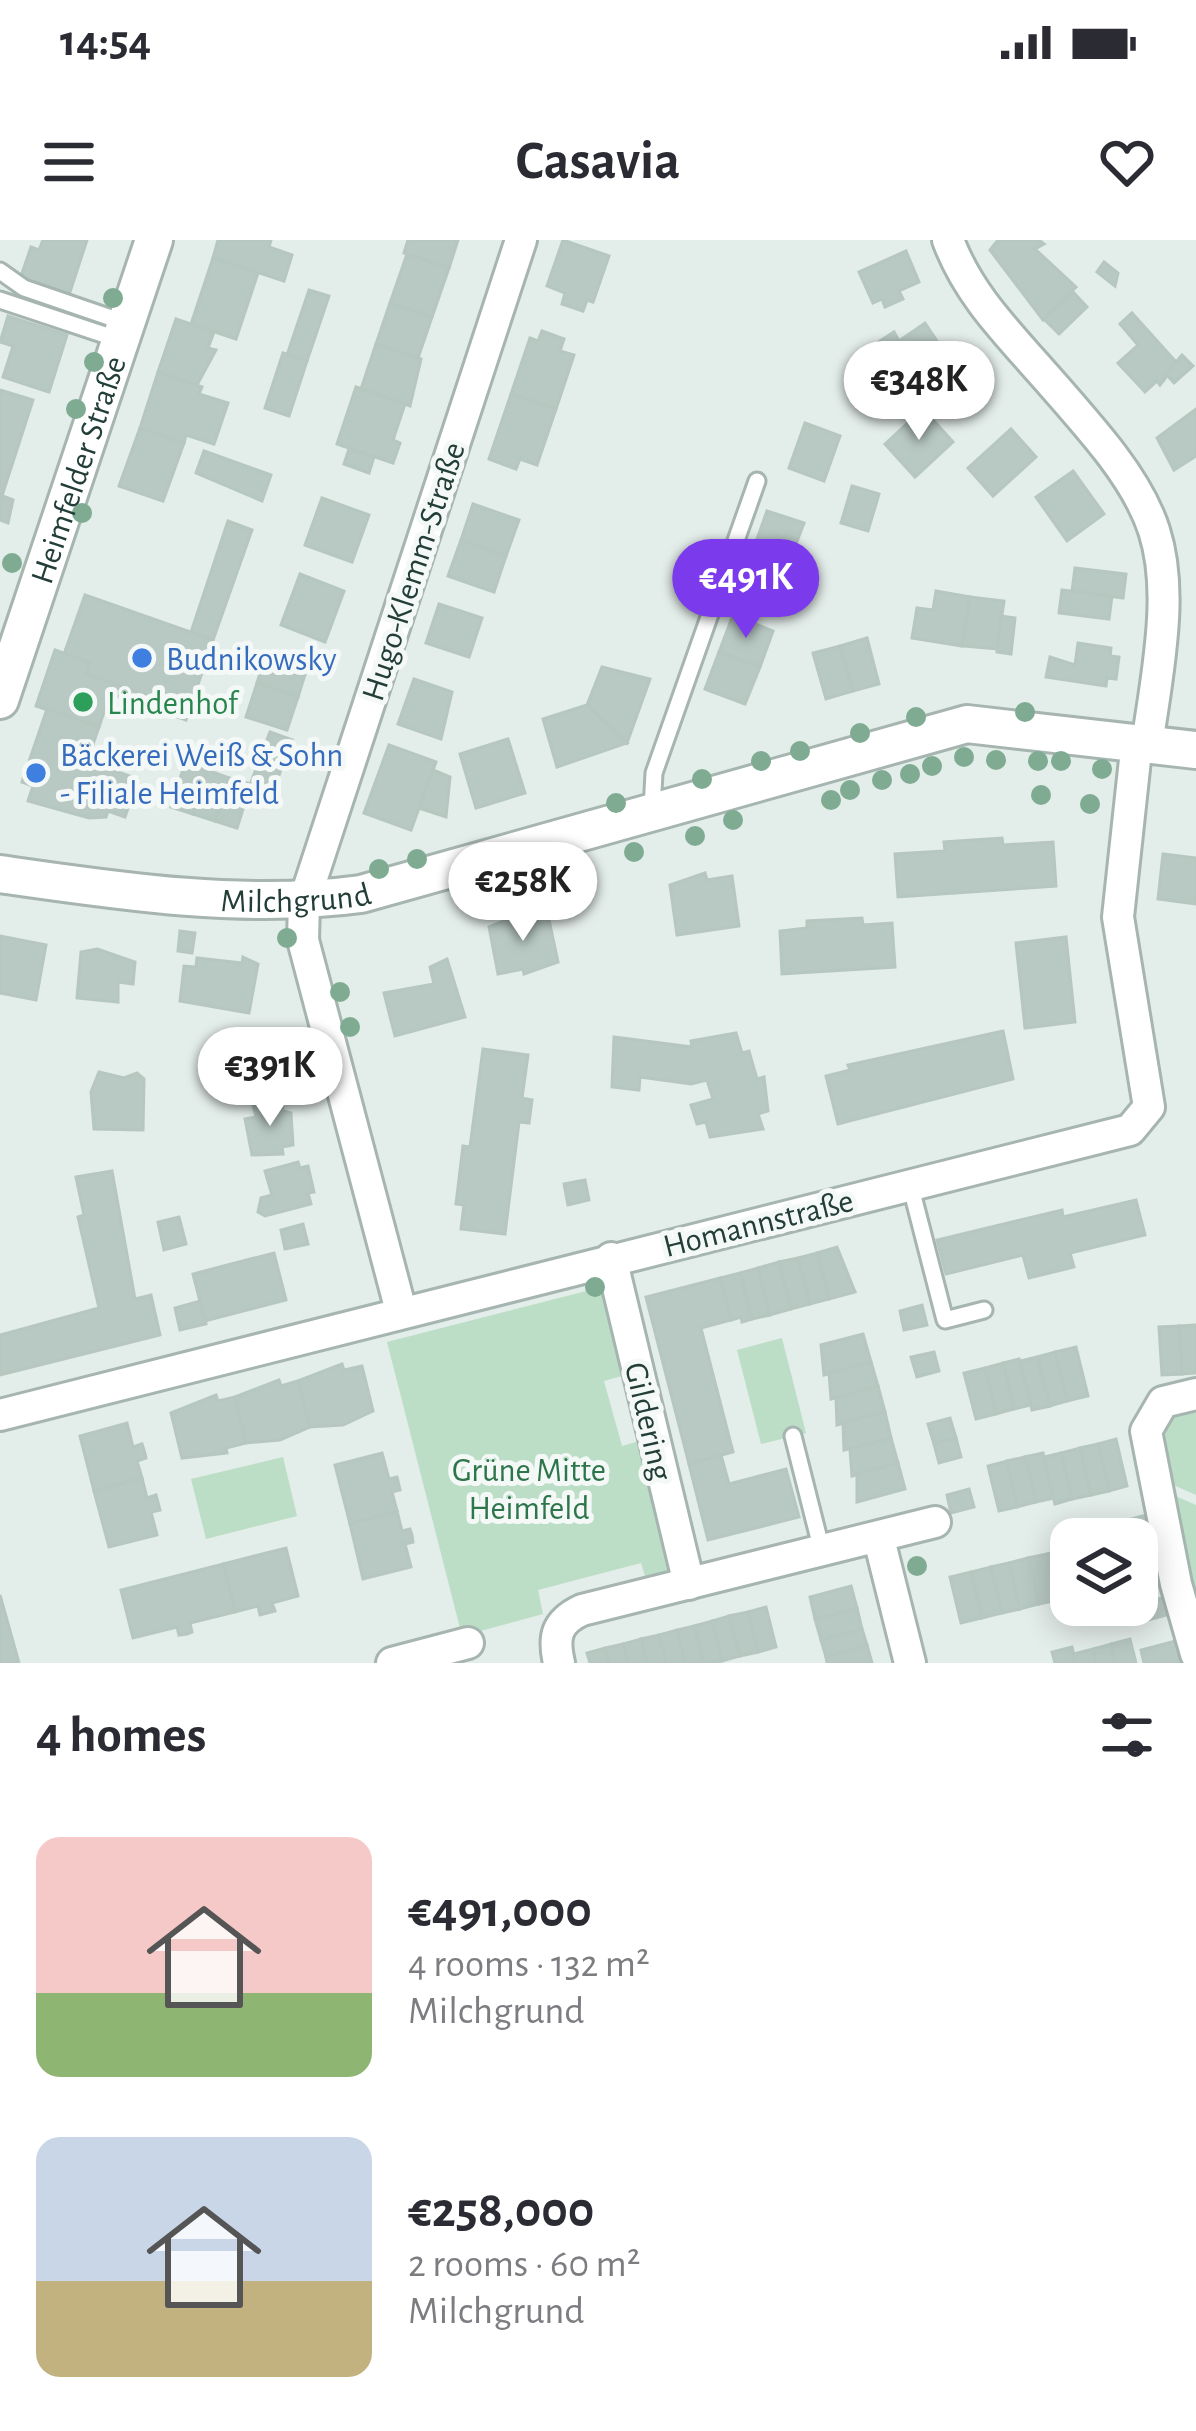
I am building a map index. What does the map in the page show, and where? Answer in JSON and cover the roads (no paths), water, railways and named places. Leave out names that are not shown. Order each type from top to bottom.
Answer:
[{"type":"street","name":"Heimfelder Straße","points":[[0,700],[154,240]]},
{"type":"street","name":"Hugo-Klemm-Straße","points":[[304,902],[521,240]]},
{"type":"street","points":[[948,240],[978,300],[1106,445],[1151,515],[1161,543],[1167,596],[1142,742]]},
{"type":"street","name":"Milchgrund","points":[[0,874],[120,890],[304,902],[362,894],[968,724],[1196,750]]},
{"type":"street","name":"Homannstraße","points":[[0,1415],[1130,1130],[1146,1113],[1118,917],[1142,742]]},
{"type":"street","points":[[304,902],[303,940],[401,1311]]},
{"type":"street","name":"Gildering","points":[[611,1258],[689,1585]]},
{"type":"street","points":[[1196,1394],[1163,1402],[1146,1431],[1172,1566],[1196,1654]]},
{"type":"street","points":[[560,1663],[556,1635],[575,1613],[935,1522]]},
{"type":"street","points":[[879,1539],[910,1663]]},
{"type":"street","points":[[392,1663],[468,1643]]},
{"type":"lane","points":[[0,271],[24,289],[123,332]]},
{"type":"lane","points":[[0,300],[123,332]]},
{"type":"lane","points":[[652,811],[654,772],[757,482]]},
{"type":"lane","points":[[910,1184],[945,1320],[984,1310]]},
{"type":"lane","points":[[793,1436],[822,1551]]},
{"type":"place","name":"Budnikowsky","points":[[142,658]]},
{"type":"place","name":"Lindenhof","points":[[83,702]]},
{"type":"place","name":"Bäckerei Weiß & Sohn - Filiale Heimfeld","points":[[36,773]]},
{"type":"park label","name":"Grüne Mitte Heimfeld","points":[[529,1488]]}]
